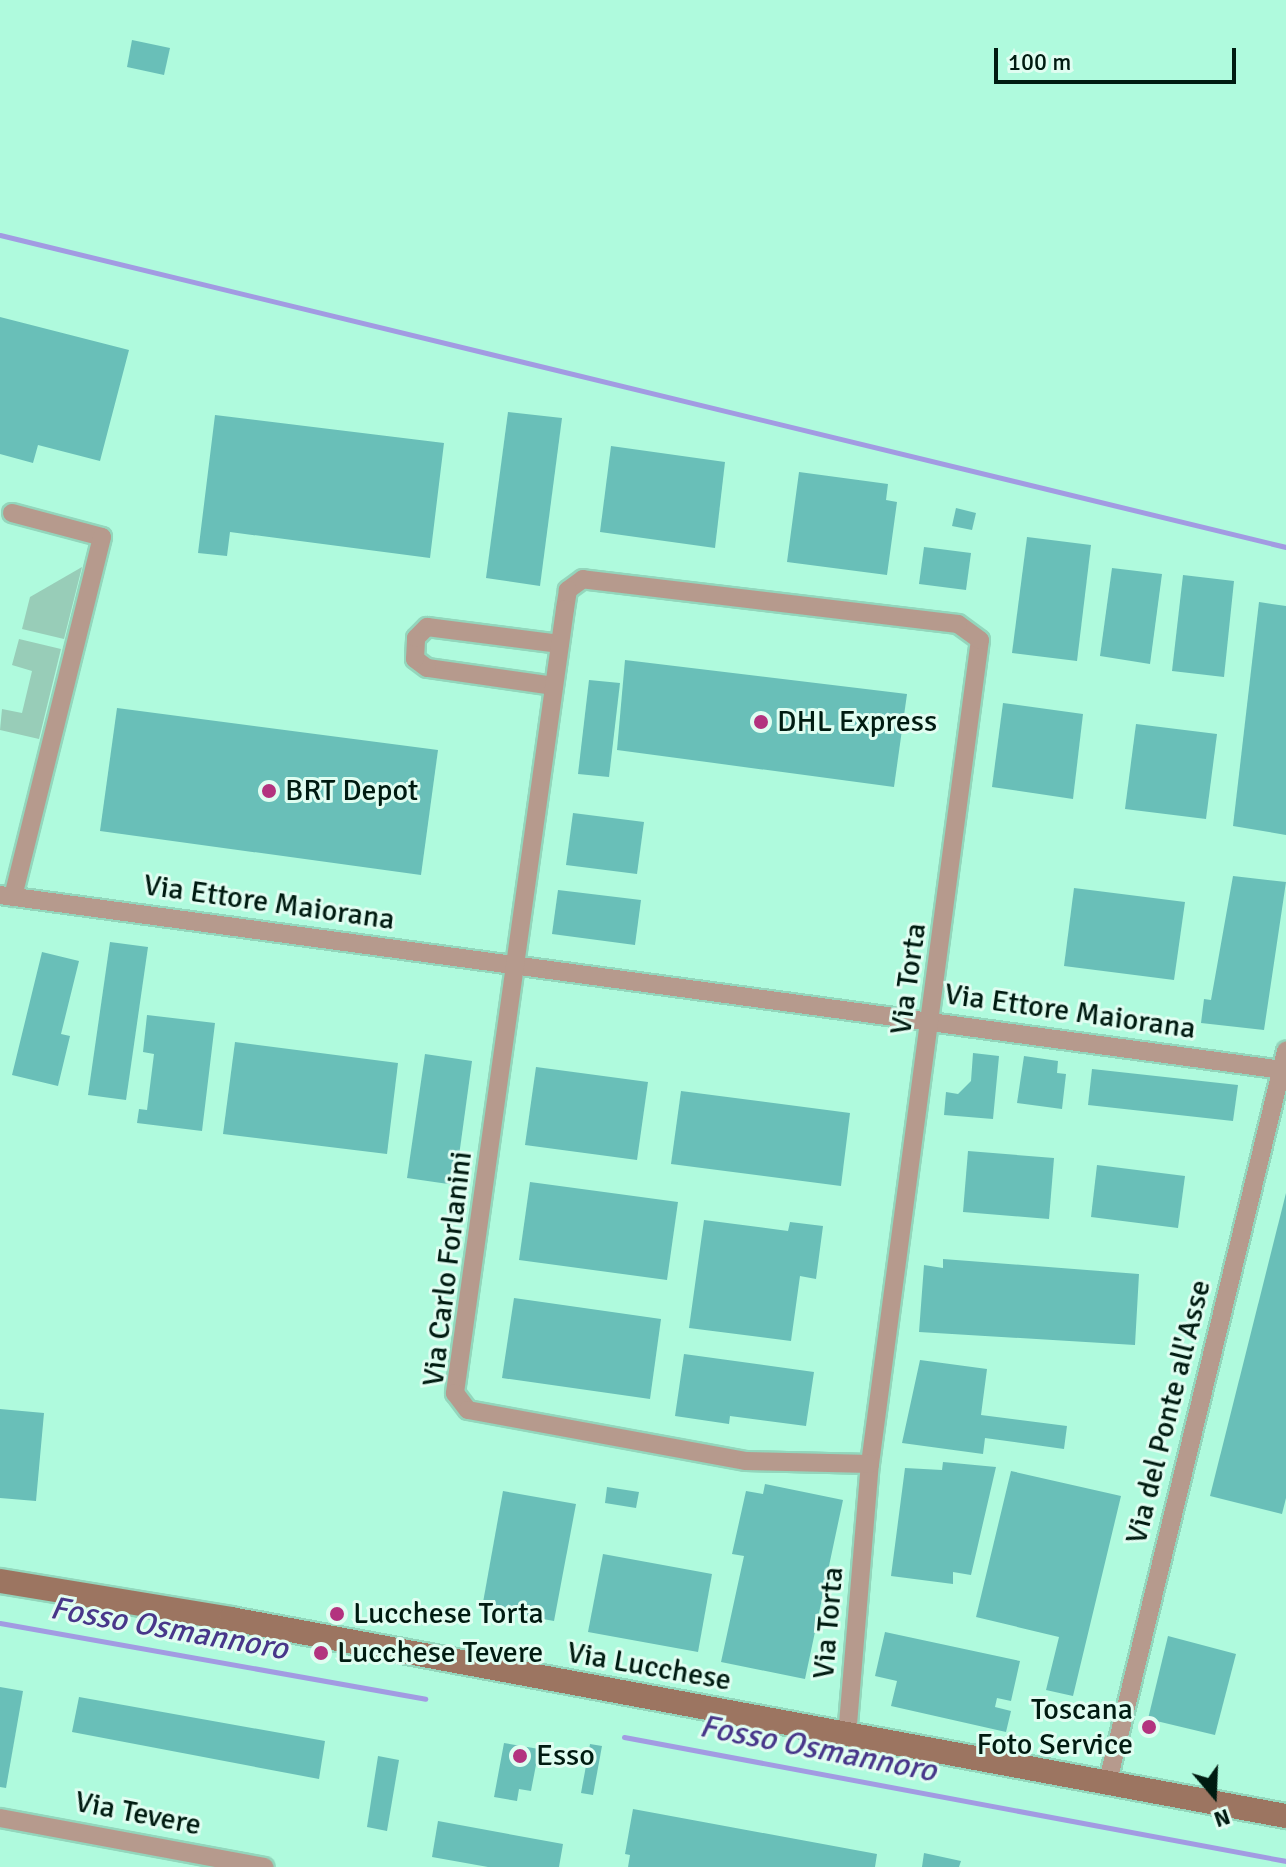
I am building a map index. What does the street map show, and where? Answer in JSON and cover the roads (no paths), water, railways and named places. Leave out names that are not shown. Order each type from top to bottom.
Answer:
[{"type":"main road","name":"Via Lucchese","points":[[0,1581],[231,1619],[1286,1816]]},
{"type":"street","name":"Via Ettore Maiorana","points":[[12,513],[102,537],[7,896],[1282,1070]]},
{"type":"street","name":"Via Torta","points":[[560,644],[568,590],[577,582],[598,578],[958,624],[977,635],[981,647],[870,1464],[847,1736]]},
{"type":"street","points":[[517,965],[560,644],[427,627],[416,638],[415,659],[427,668],[554,686]]},
{"type":"street","name":"Via Carlo Forlanini","points":[[517,965],[455,1393],[459,1403],[468,1410],[746,1461],[870,1464]]},
{"type":"street","name":"Via del Ponte all'Asse","points":[[1107,1785],[1286,1051]]},
{"type":"street","name":"Via Tevere","points":[[0,1818],[265,1867]]},
{"type":"waterway","points":[[0,235],[1286,547]]},
{"type":"waterway","name":"Fosso Osmannoro","points":[[0,1623],[425,1699]]},
{"type":"waterway","name":"Fosso Osmannoro","points":[[624,1737],[1286,1861]]},
{"type":"place","name":"DHL Express","points":[[761,722]]},
{"type":"place","name":"BRT Depot","points":[[269,791]]},
{"type":"place","name":"Lucchese Torta","points":[[337,1614]]},
{"type":"place","name":"Lucchese Tevere","points":[[321,1653]]},
{"type":"place","name":"Toscana Foto Service","points":[[1149,1727]]},
{"type":"place","name":"Esso","points":[[520,1756]]}]
